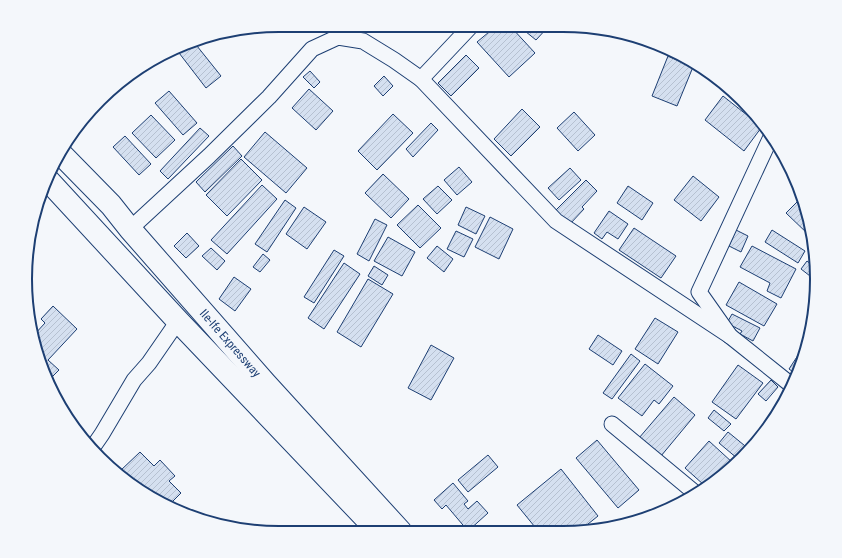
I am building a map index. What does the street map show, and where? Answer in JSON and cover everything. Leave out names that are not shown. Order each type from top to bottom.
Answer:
[{"type":"main road","name":"Ile-Ife Expressway","points":[[64,157],[111,206],[265,383],[396,526]]},
{"type":"main road","name":"Ile-Ife Expressway","points":[[51,184],[178,321],[372,526]]},
{"type":"main road","points":[[90,225],[111,206]]},
{"type":"street","points":[[421,79],[465,32]]},
{"type":"street","points":[[130,229],[215,151],[269,97],[312,49],[338,37],[363,41],[421,79],[556,221],[730,336],[788,382]]},
{"type":"street","points":[[730,336],[699,292],[768,143]]},
{"type":"street","points":[[95,444],[134,380],[149,363],[178,321]]},
{"type":"street","points":[[612,424],[691,490]]},
{"type":"building","points":[[489,32],[516,32],[535,53],[509,77],[477,42]]},
{"type":"building","points":[[526,32],[543,32],[536,40]]},
{"type":"building","points":[[197,46],[221,76],[206,88],[179,53]]},
{"type":"building","points":[[466,55],[479,68],[451,96],[438,83]]},
{"type":"building","points":[[668,56],[692,69],[677,106],[652,96]]},
{"type":"building","points":[[310,71],[320,82],[314,88],[303,77]]},
{"type":"building","points":[[384,76],[393,86],[383,96],[374,86]]},
{"type":"building","points":[[309,89],[333,111],[316,130],[292,108]]},
{"type":"building","points":[[169,91],[197,123],[183,135],[155,103]]},
{"type":"building","points":[[723,96],[750,118],[760,130],[744,151],[705,120]]},
{"type":"building","points":[[522,109],[540,127],[511,156],[494,139]]},
{"type":"building","points":[[574,112],[595,135],[578,151],[557,128]]},
{"type":"building","points":[[393,114],[413,133],[377,170],[358,151]]},
{"type":"building","points":[[151,115],[175,140],[156,158],[132,133]]},
{"type":"building","points":[[431,123],[438,130],[413,157],[406,149]]},
{"type":"building","points":[[200,128],[209,136],[168,179],[160,171]]},
{"type":"building","points":[[265,132],[307,168],[286,193],[244,157]]},
{"type":"building","points":[[125,136],[151,164],[139,175],[113,147]]},
{"type":"building","points":[[233,146],[242,156],[205,192],[196,182]]},
{"type":"building","points":[[241,159],[262,180],[227,216],[206,195]]},
{"type":"building","points":[[459,167],[472,182],[457,195],[444,180]]},
{"type":"building","points":[[570,168],[581,180],[559,200],[548,188]]},
{"type":"building","points":[[383,174],[409,199],[391,218],[365,193]]},
{"type":"building","points":[[693,176],[719,197],[701,221],[674,200]]},
{"type":"building","points":[[586,180],[597,191],[582,207],[584,209],[570,224],[556,210]]},
{"type":"building","points":[[262,185],[277,199],[227,254],[211,240]]},
{"type":"building","points":[[438,186],[452,200],[437,214],[423,199]]},
{"type":"building","points":[[628,186],[653,203],[642,220],[617,203]]},
{"type":"building","points":[[285,200],[296,208],[267,252],[255,244]]},
{"type":"building","points":[[798,202],[805,231],[786,213]]},
{"type":"building","points":[[418,205],[441,228],[420,248],[397,225]]},
{"type":"building","points":[[304,207],[326,222],[307,249],[286,234]]},
{"type":"building","points":[[466,207],[485,216],[476,234],[458,225]]},
{"type":"building","points":[[609,211],[628,224],[618,239],[607,232],[602,239],[594,233]]},
{"type":"building","points":[[490,217],[513,229],[499,259],[475,247]]},
{"type":"building","points":[[375,219],[387,225],[369,261],[357,254]]},
{"type":"building","points":[[634,228],[676,256],[661,278],[619,250]]},
{"type":"building","points":[[736,230],[748,236],[741,252],[729,246]]},
{"type":"building","points":[[772,230],[805,251],[798,263],[765,242]]},
{"type":"building","points":[[456,231],[473,239],[464,257],[447,249]]},
{"type":"building","points":[[187,233],[199,246],[186,258],[174,246]]},
{"type":"building","points":[[388,237],[415,252],[402,276],[374,261]]},
{"type":"building","points":[[437,246],[453,259],[444,272],[427,258]]},
{"type":"building","points":[[752,246],[796,269],[781,298],[767,291],[770,283],[740,267]]},
{"type":"building","points":[[211,248],[225,261],[217,270],[202,256]]},
{"type":"building","points":[[334,250],[344,256],[314,303],[304,297]]},
{"type":"building","points":[[263,254],[270,260],[260,272],[253,267]]},
{"type":"building","points":[[807,261],[809,263],[810,276],[801,269]]},
{"type":"building","points":[[344,263],[360,274],[324,329],[308,318]]},
{"type":"building","points":[[374,266],[388,275],[382,285],[368,276]]},
{"type":"building","points":[[234,277],[251,289],[235,311],[219,299]]},
{"type":"building","points":[[368,279],[393,294],[361,347],[337,332]]},
{"type":"building","points":[[739,282],[777,304],[764,326],[726,305]]},
{"type":"building","points":[[53,306],[77,329],[48,360],[59,370],[52,377],[40,343],[38,331],[45,323],[41,319]]},
{"type":"building","points":[[732,314],[760,328],[753,341],[740,334],[742,331],[727,323]]},
{"type":"building","points":[[655,318],[678,332],[658,364],[635,349]]},
{"type":"building","points":[[598,335],[622,351],[613,365],[589,349]]},
{"type":"building","points":[[431,345],[454,358],[431,400],[408,388]]},
{"type":"building","points":[[631,354],[640,361],[612,399],[603,393]]},
{"type":"building","points":[[798,355],[792,371],[789,369]]},
{"type":"building","points":[[645,364],[673,386],[659,404],[654,400],[642,416],[618,398]]},
{"type":"building","points":[[738,365],[763,383],[736,419],[712,402]]},
{"type":"building","points":[[771,380],[778,387],[766,401],[758,394]]},
{"type":"building","points":[[674,397],[695,415],[661,456],[639,438]]},
{"type":"building","points":[[714,410],[731,424],[724,431],[708,418]]},
{"type":"building","points":[[728,432],[745,446],[735,457],[719,443]]},
{"type":"building","points":[[597,440],[639,490],[618,508],[576,458]]},
{"type":"building","points":[[709,441],[731,461],[702,483],[685,468]]},
{"type":"building","points":[[140,452],[154,466],[160,460],[175,476],[169,481],[181,493],[172,502],[155,493],[122,469]]},
{"type":"building","points":[[488,455],[498,467],[468,492],[458,480]]},
{"type":"building","points":[[561,469],[598,516],[587,524],[534,526],[517,505]]},
{"type":"building","points":[[453,483],[468,501],[464,504],[468,509],[477,501],[488,513],[474,526],[464,526],[446,505],[442,509],[434,500]]}]
